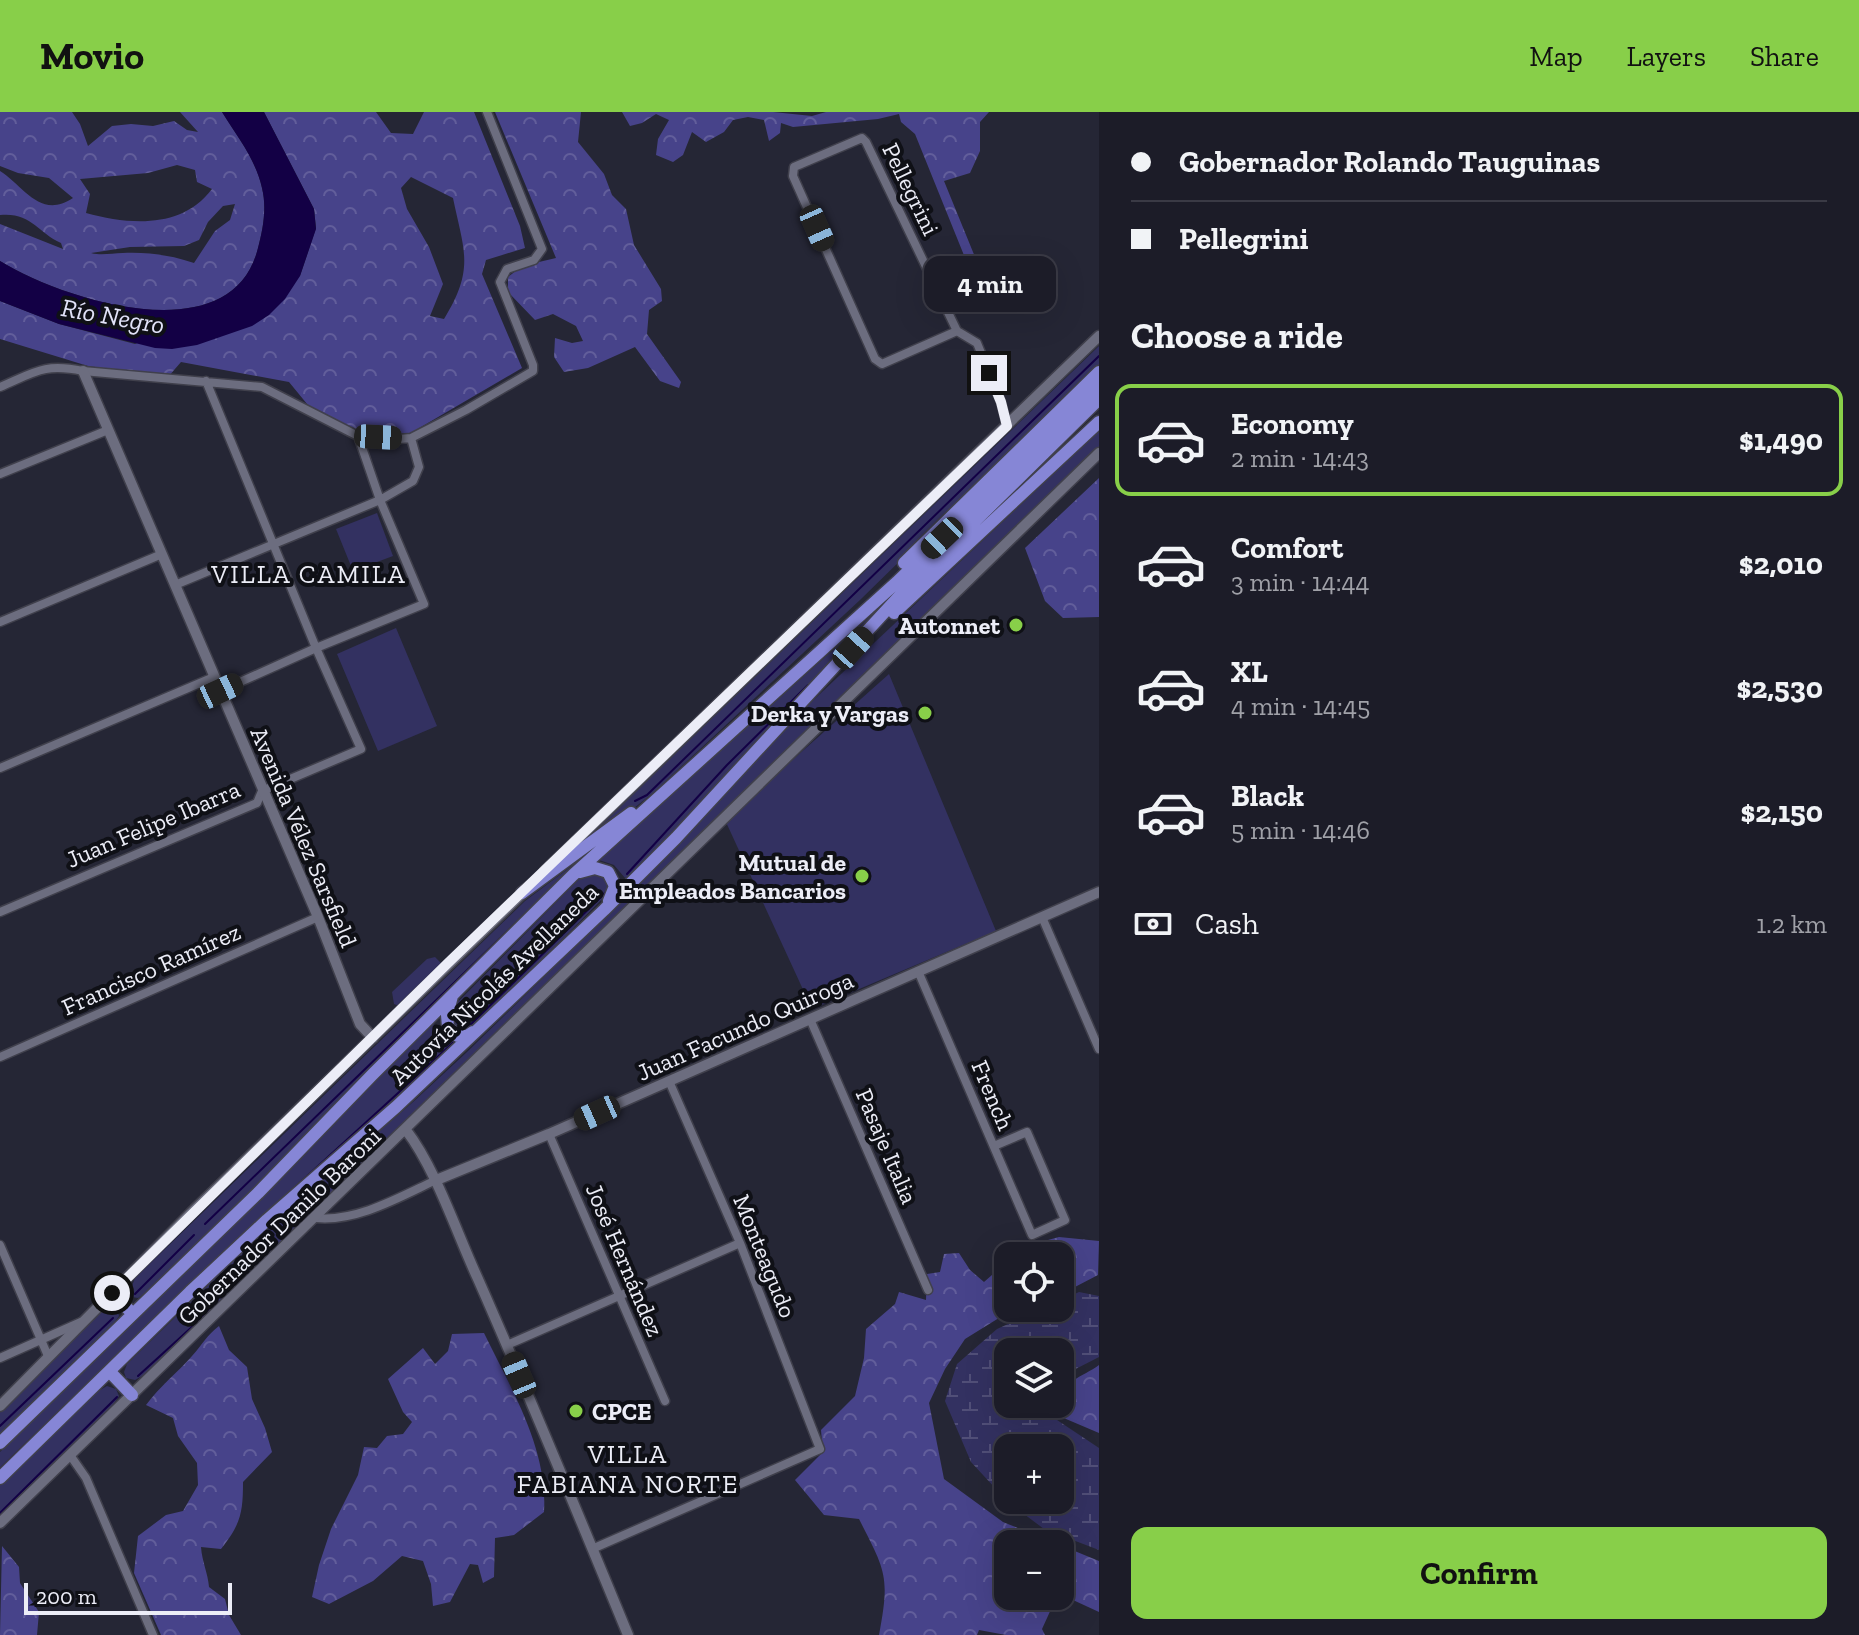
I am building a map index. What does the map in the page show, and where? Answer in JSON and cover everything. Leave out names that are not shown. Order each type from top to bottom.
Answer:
[{"type":"highway","points":[[798,671],[1099,372]]},
{"type":"highway","name":"Autovía Nicolás Avellaneda","points":[[0,1443],[258,1193],[573,875],[897,582],[1099,385]]},
{"type":"highway","name":"Autovía Nicolás Avellaneda","points":[[0,1478],[267,1220],[482,1028],[604,910],[676,838],[905,590],[1099,399]]},
{"type":"highway","points":[[835,667],[1021,498],[1099,422]]},
{"type":"highway","points":[[522,893],[682,775]]},
{"type":"highway","points":[[573,875],[595,868],[611,875],[615,889],[604,910]]},
{"type":"highway","points":[[453,993],[447,1019],[452,1032],[467,1036],[482,1028]]},
{"type":"highway","points":[[112,1293],[133,1314]]},
{"type":"highway","points":[[110,1372],[132,1395]]},
{"type":"street","points":[[0,387],[49,367],[262,387],[358,436],[411,438],[466,410],[533,371],[500,282],[507,269],[534,260],[540,254],[542,241],[487,112]]},
{"type":"street","name":"Pellegrini","points":[[957,331],[882,364],[875,359],[793,176],[794,167],[862,138],[957,331],[977,343],[1001,402],[1007,426]]},
{"type":"street","points":[[0,1406],[373,1038],[1099,336]]},
{"type":"street","name":"Avenida Vélez Sarsfield","points":[[83,371],[318,917],[360,1024],[373,1038]]},
{"type":"street","points":[[206,381],[316,648]]},
{"type":"street","points":[[0,474],[108,430]]},
{"type":"street","points":[[220,691],[424,604],[380,500],[358,436]]},
{"type":"street","points":[[175,585],[380,500],[413,481],[419,467],[411,438]]},
{"type":"street","name":"Gobernador Danilo Baroni","points":[[0,1523],[1099,453]]},
{"type":"street","points":[[0,622],[162,554]]},
{"type":"street","name":"Juan Felipe Ibarra","points":[[0,912],[257,803],[262,791],[361,749],[316,648]]},
{"type":"street","points":[[0,768],[214,677]]},
{"type":"street","name":"Juan Facundo Quiroga","points":[[316,1218],[337,1220],[389,1201],[549,1134],[1099,892]]},
{"type":"street","name":"Francisco Ramírez","points":[[0,1057],[318,917]]},
{"type":"street","points":[[1042,917],[1099,1049]]},
{"type":"street","name":"French","points":[[918,971],[1032,1235],[1065,1220],[1027,1132],[994,1146]]},
{"type":"street","name":"Pasaje Italia","points":[[810,1019],[928,1290]]},
{"type":"street","name":"Monteagudo","points":[[592,1549],[820,1449],[740,1243],[669,1081]]},
{"type":"street","points":[[406,1130],[416,1143],[434,1181],[507,1345],[628,1635]]},
{"type":"street","name":"José Hernández","points":[[549,1134],[665,1401]]},
{"type":"street","points":[[507,1345],[740,1243]]},
{"type":"street","points":[[0,1245],[48,1356]]},
{"type":"street","points":[[0,1358],[82,1322]]},
{"type":"street","points":[[70,1455],[86,1478],[153,1635]]},
{"type":"green space","points":[[0,112],[72,112],[88,146],[112,126],[153,126],[174,121],[187,130],[198,132],[180,112],[222,112],[251,158],[262,188],[264,218],[258,248],[242,281],[215,301],[181,309],[142,309],[102,302],[62,290],[0,261],[0,224],[63,249],[61,243],[27,220],[0,215],[0,171],[42,203],[61,204],[73,198],[49,178],[18,173],[0,166]],"holes":[[[177,165],[195,170],[197,182],[212,189],[186,211],[171,217],[137,221],[86,213],[90,194],[80,179],[148,173]],[[235,204],[230,220],[215,231],[194,263],[150,254],[91,253],[130,247],[184,246],[199,240],[208,222],[223,206]]]},
{"type":"green space","points":[[264,112],[376,112],[391,133],[413,134],[424,112],[474,112],[520,226],[525,248],[486,260],[482,274],[522,368],[409,434],[359,432],[312,410],[289,382],[181,362],[168,377],[88,366],[0,339],[0,301],[59,324],[135,344],[300,276],[316,228],[314,209]],"holes":[[[411,177],[453,198],[464,260],[460,286],[444,319],[430,316],[443,284],[429,247],[407,209],[401,188]]]},
{"type":"green space","points":[[495,112],[581,112],[578,142],[604,174],[612,195],[626,209],[634,245],[661,289],[662,301],[649,310],[647,334],[681,382],[679,388],[660,381],[635,347],[588,368],[564,372],[554,357],[555,338],[572,343],[583,341],[576,326],[553,314],[535,320],[508,292],[508,277],[522,266],[556,258]]},
{"type":"green space","points":[[622,112],[773,112],[812,116],[826,112],[989,112],[980,122],[980,151],[970,173],[944,181],[984,279],[976,285],[915,134],[901,122],[899,114],[878,119],[793,127],[781,123],[780,133],[769,141],[764,120],[748,117],[733,120],[724,132],[706,142],[692,132],[683,155],[673,162],[656,155],[658,139],[669,120],[656,114],[630,126]]},
{"type":"green space","points":[[1099,346],[1099,366],[860,600],[653,793],[547,877]]},
{"type":"green space","points":[[1099,431],[1099,448],[144,1375],[135,1380],[126,1378],[124,1372],[127,1364],[265,1230],[467,1052],[663,861],[805,708]]},
{"type":"green space","points":[[1099,478],[1099,617],[1063,618],[1045,601],[1025,548]]},
{"type":"green space","points":[[377,513],[393,556],[353,571],[336,529]]},
{"type":"green space","points":[[873,614],[674,834],[629,876],[625,878],[614,865],[599,860]]},
{"type":"green space","points":[[396,628],[437,726],[378,751],[337,654]]},
{"type":"green space","name":"Mutual de Empleados Bancarios","points":[[889,674],[996,931],[812,1009],[725,820]]},
{"type":"green space","points":[[597,847],[146,1293],[138,1298],[129,1294],[135,1278],[525,901]]},
{"type":"green space","points":[[602,872],[609,884],[607,894],[477,1026],[462,1031],[452,1026],[452,1008],[585,873]]},
{"type":"green space","points":[[435,957],[442,964],[399,1006],[394,1004],[392,992],[427,959]]},
{"type":"green space","points":[[431,1024],[452,1037],[462,1039],[142,1331],[0,1469],[0,1452],[296,1164]]},
{"type":"green space","points":[[1059,1237],[1099,1241],[1098,1275],[1074,1287],[1074,1242],[1041,1242]]},
{"type":"green space","points":[[959,1253],[970,1270],[984,1282],[994,1273],[994,1321],[965,1339],[945,1369],[929,1403],[944,1479],[1003,1522],[1023,1530],[994,1530],[994,1610],[1051,1610],[1042,1629],[1045,1635],[1006,1635],[979,1630],[977,1635],[879,1635],[885,1586],[880,1563],[859,1519],[824,1515],[795,1480],[823,1452],[821,1430],[855,1396],[864,1358],[866,1329],[895,1304],[899,1292],[926,1300],[927,1274],[940,1272],[944,1254]]},
{"type":"green space","points":[[1079,1292],[1099,1296],[1099,1357],[1074,1370],[1074,1338],[994,1338],[994,1418],[1054,1418],[1099,1448],[1099,1550],[1074,1540],[1074,1530],[1047,1530],[1024,1514],[1074,1514],[1074,1434],[994,1434],[994,1487],[971,1462],[945,1401],[957,1364],[997,1329],[1012,1322],[1074,1322],[1074,1294]]},
{"type":"green space","points":[[113,1307],[119,1316],[114,1323],[0,1435],[0,1411],[105,1308]]},
{"type":"green space","points":[[219,1326],[229,1350],[247,1367],[252,1399],[272,1452],[243,1482],[240,1517],[228,1540],[221,1549],[201,1547],[209,1587],[225,1599],[229,1615],[241,1635],[161,1635],[134,1573],[138,1536],[166,1515],[183,1511],[198,1485],[197,1463],[178,1436],[173,1418],[146,1405]]},
{"type":"green space","points":[[484,1333],[516,1397],[534,1442],[544,1488],[544,1512],[514,1535],[495,1538],[494,1577],[483,1583],[478,1565],[470,1564],[450,1602],[433,1606],[431,1584],[423,1561],[402,1556],[373,1581],[329,1604],[312,1597],[331,1529],[358,1475],[364,1447],[377,1448],[387,1436],[403,1434],[412,1422],[403,1412],[388,1379],[423,1348],[435,1364],[448,1351],[452,1334]]},
{"type":"green space","points":[[1099,1365],[1099,1433],[1064,1418],[1074,1418],[1074,1380]]},
{"type":"green space","points":[[107,1386],[116,1389],[119,1396],[108,1412],[0,1517],[0,1485],[93,1394]]},
{"type":"green space","points":[[2,1546],[19,1567],[20,1583],[39,1612],[37,1635],[0,1635]]},
{"type":"green space","points":[[1074,1551],[1099,1561],[1099,1612],[1074,1600]]},
{"type":"water","name":"Río Negro","points":[[222,112],[264,112],[314,209],[316,229],[300,276],[285,299],[269,315],[252,326],[197,345],[172,349],[155,348],[59,324],[0,301],[0,261],[62,290],[102,302],[142,309],[181,309],[215,301],[242,281],[258,248],[264,203],[251,158]]},
{"type":"waterway","points":[[635,801],[647,795],[1099,356]]},
{"type":"waterway","points":[[627,874],[727,765],[808,685]]},
{"type":"waterway","points":[[205,1224],[550,890]]},
{"type":"waterway","points":[[466,1029],[607,891]]},
{"type":"waterway","points":[[211,1264],[455,1041]]},
{"type":"waterway","points":[[135,1294],[194,1235]]},
{"type":"waterway","points":[[138,1376],[237,1286]]},
{"type":"waterway","points":[[0,1426],[113,1318]]},
{"type":"waterway","points":[[0,1469],[123,1350]]},
{"type":"waterway","points":[[0,1513],[117,1397]]},
{"type":"place","name":"Autonnet","points":[[1016,625]]},
{"type":"place","name":"Derka y Vargas","points":[[925,713]]},
{"type":"place","name":"Mutual de Empleados Bancarios","points":[[862,876]]},
{"type":"place","name":"CPCE","points":[[576,1411]]},
{"type":"district","name":"VILLA CAMILA","points":[[309,574]]},
{"type":"district","name":"VILLA FABIANA NORTE","points":[[628,1469]]},
{"type":"route","points":[[112,1293],[449,962],[1007,426],[989,373]]}]
